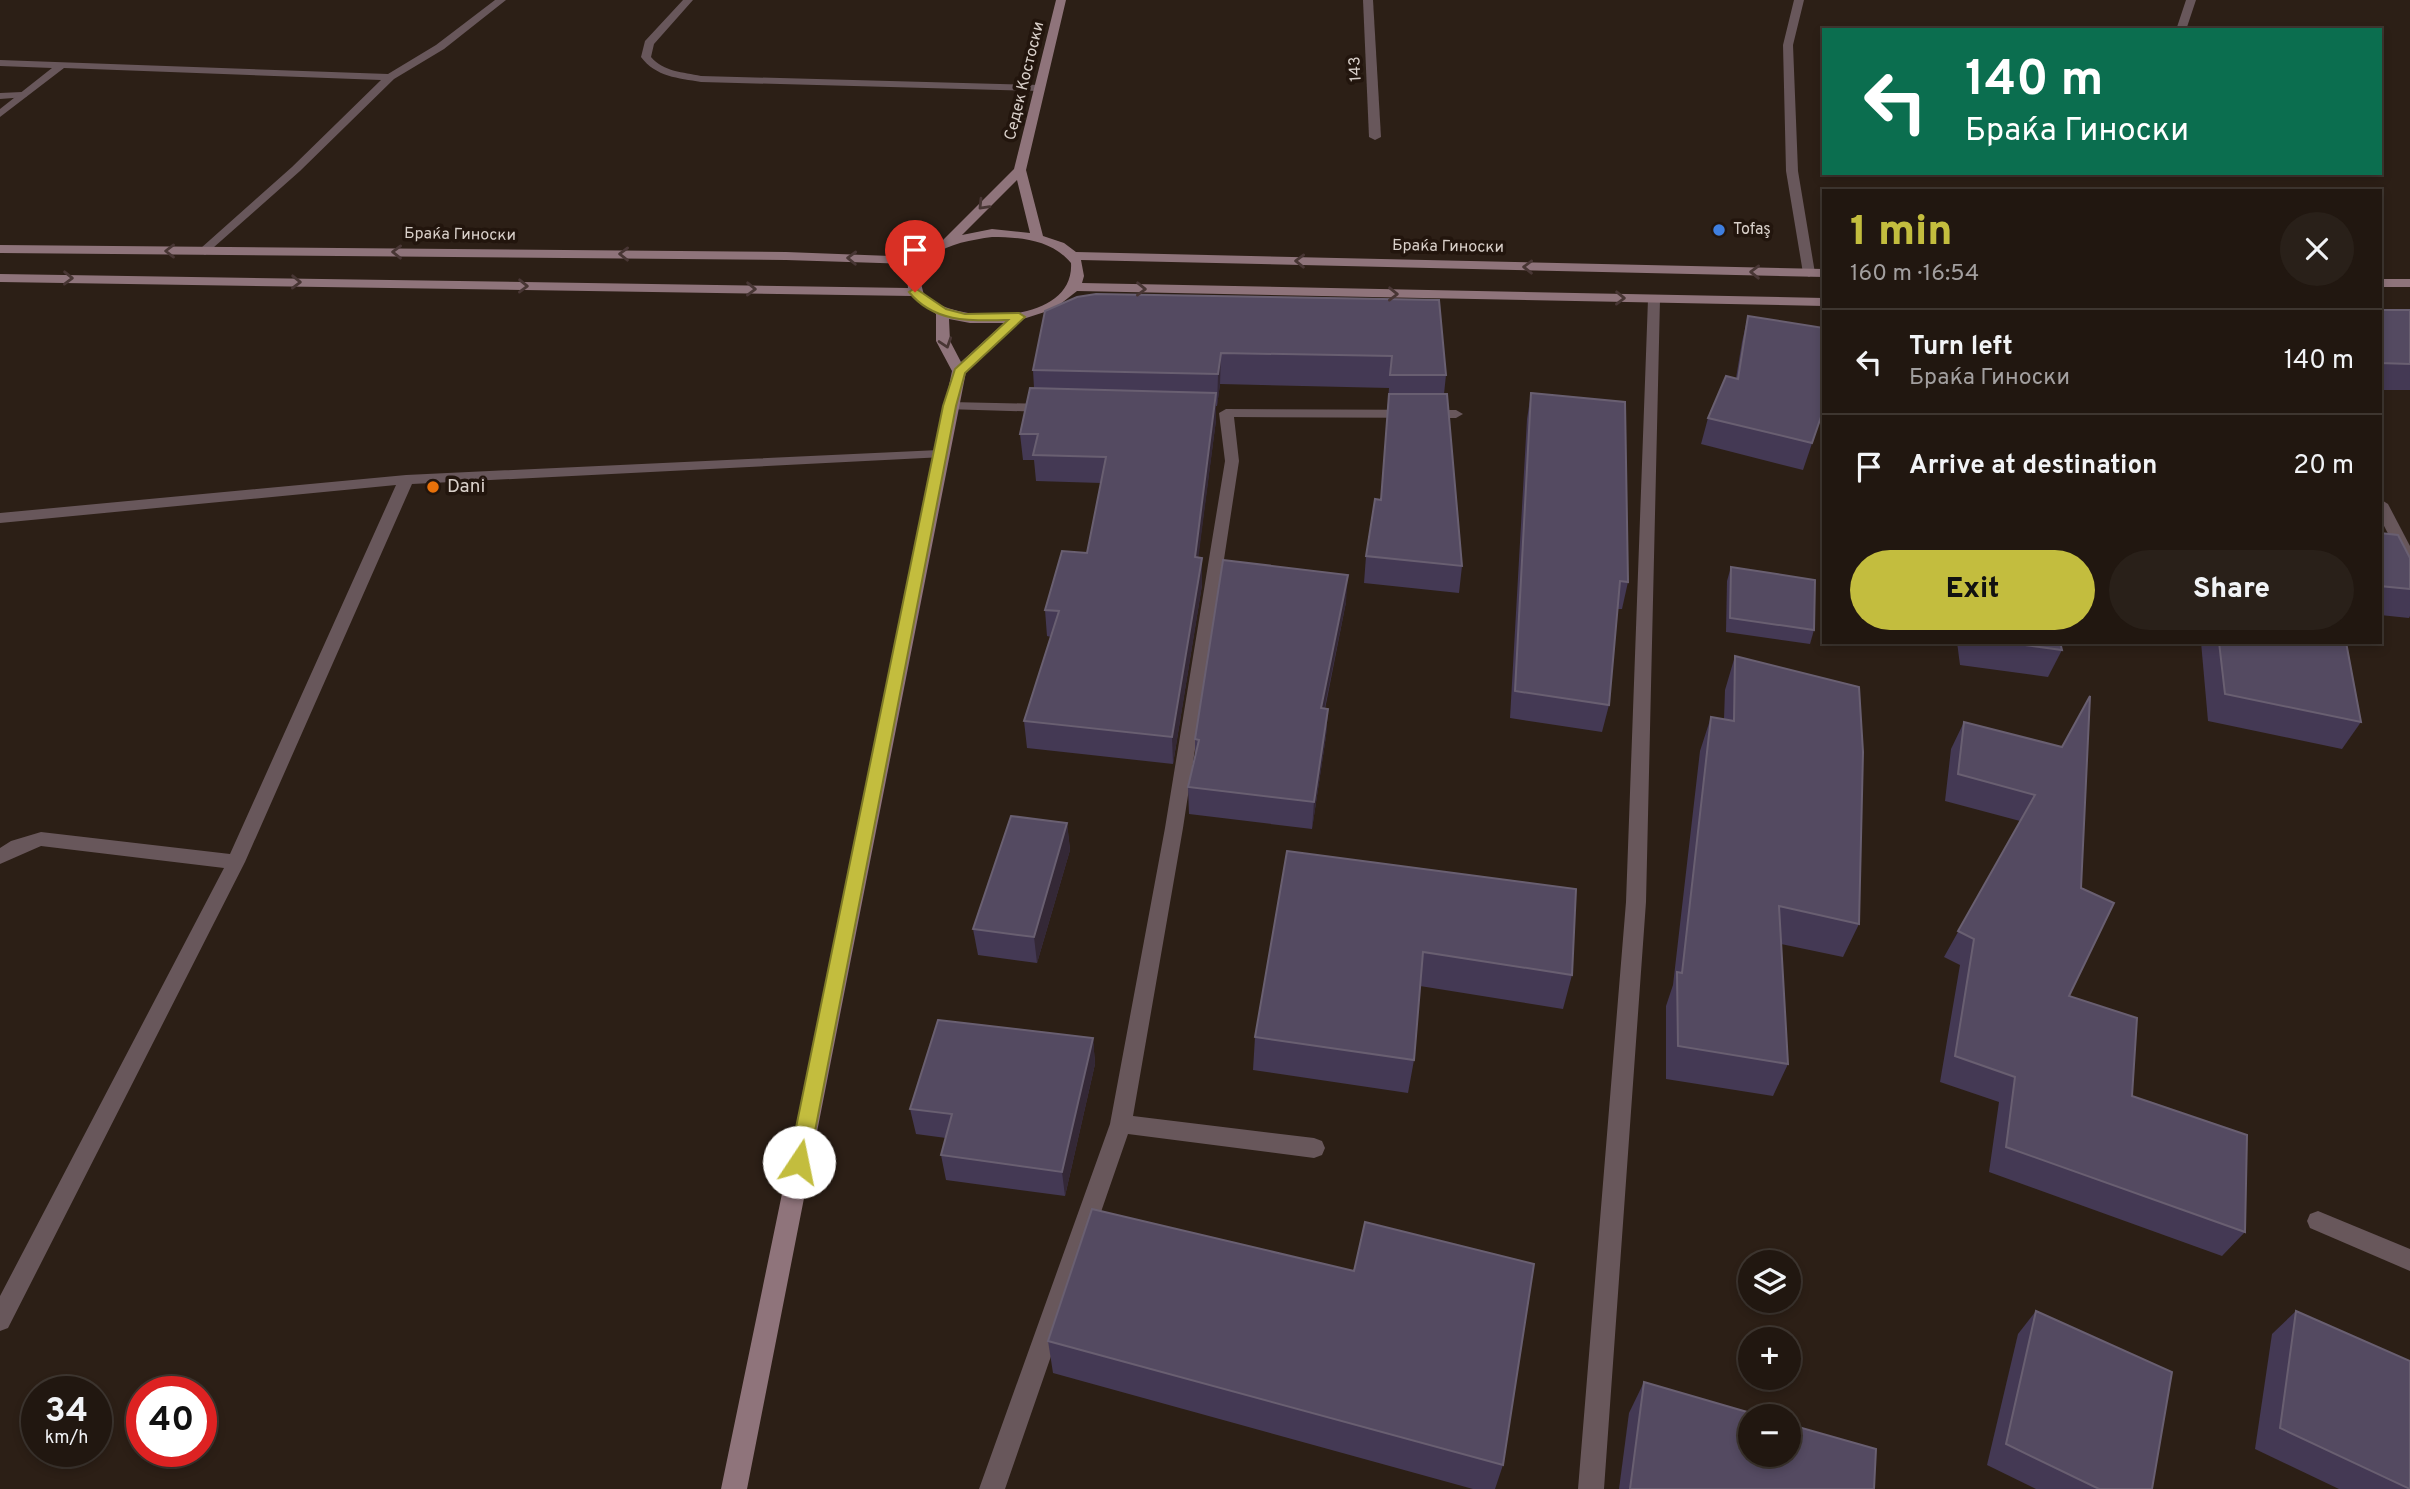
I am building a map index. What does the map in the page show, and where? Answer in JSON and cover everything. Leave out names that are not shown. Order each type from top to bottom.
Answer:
[{"type":"main road","name":"Седек Костоски","points":[[1020,170],[1061,0]]},
{"type":"main road","points":[[1020,170],[1037,237]]},
{"type":"main road","points":[[947,243],[1020,170]]},
{"type":"main road","name":"Браќа Гиноски","points":[[0,249],[786,256],[920,261],[947,243],[992,233],[1037,237],[1058,245],[1071,256],[1822,273]]},
{"type":"main road","points":[[734,1489],[939,454],[959,372],[1019,317],[1061,299],[1073,287],[1078,276],[1077,266],[1071,256]]},
{"type":"main road","points":[[920,261],[912,281],[915,292],[925,303],[942,312],[965,318],[1019,317]]},
{"type":"main road","points":[[0,278],[915,292]]},
{"type":"main road","points":[[2382,283],[2410,283]]},
{"type":"main road","points":[[1073,287],[1822,302]]},
{"type":"main road","points":[[942,312],[943,341],[959,372]]},
{"type":"street","points":[[205,250],[296,169],[390,76],[440,47],[501,0]]},
{"type":"street","points":[[688,0],[649,43],[646,57],[651,66],[701,79],[1040,88]]},
{"type":"street","name":"143","points":[[1368,0],[1375,137]]},
{"type":"street","points":[[1799,0],[1788,45],[1792,171],[1809,272]]},
{"type":"street","points":[[2181,28],[2191,0]]},
{"type":"street","points":[[0,62],[390,76]]},
{"type":"street","points":[[0,114],[62,65]]},
{"type":"street","points":[[0,96],[22,95]]},
{"type":"street","points":[[1591,1489],[1636,902],[1654,299]]},
{"type":"street","points":[[950,406],[1060,409]]},
{"type":"street","points":[[992,1489],[1121,1124],[1174,828],[1232,461],[1219,413],[1456,414]]},
{"type":"street","points":[[0,518],[406,480],[939,454]]},
{"type":"street","points":[[0,1320],[236,862],[406,480]]},
{"type":"street","points":[[2382,508],[2410,561]]},
{"type":"street","points":[[0,857],[18,846],[41,839],[236,862]]},
{"type":"street","points":[[1121,1124],[1314,1148]]},
{"type":"street","points":[[2318,1222],[2410,1260]]},
{"type":"building","points":[[1096,294],[1439,300],[1446,375],[1390,375],[1392,356],[1221,353],[1218,374],[1033,370],[1045,311],[1077,297]]},
{"type":"building","points":[[2382,310],[2410,310],[2410,364],[2382,363]]},
{"type":"building","points":[[1748,316],[1822,328],[1822,414],[1812,443],[1708,418],[1726,376],[1738,379]]},
{"type":"building","points":[[1030,388],[1216,393],[1195,557],[1202,558],[1172,737],[1024,721],[1059,611],[1045,610],[1062,551],[1087,553],[1106,457],[1033,455],[1038,434],[1020,434]]},
{"type":"building","points":[[1531,393],[1625,402],[1628,582],[1620,581],[1609,705],[1515,691]]},
{"type":"building","points":[[1389,394],[1447,394],[1462,566],[1366,556],[1375,499],[1381,500]]},
{"type":"building","points":[[2382,533],[2398,535],[2410,558],[2410,589],[2382,586]]},
{"type":"building","points":[[1223,560],[1348,575],[1321,708],[1328,709],[1314,802],[1188,787],[1199,740],[1195,739]]},
{"type":"building","points":[[1731,567],[1815,580],[1814,630],[1730,618]]},
{"type":"building","points":[[2018,644],[2060,644],[2062,650]]},
{"type":"building","points":[[2219,644],[2346,644],[2361,722],[2225,694]]},
{"type":"building","points":[[1735,656],[1859,687],[1863,752],[1859,924],[1779,906],[1788,1064],[1678,1046],[1677,972],[1682,973],[1711,717],[1734,721]]},
{"type":"building","points":[[2090,696],[2081,888],[2114,903],[2069,996],[2137,1018],[2132,1096],[2247,1135],[2245,1232],[2006,1147],[2015,1077],[1955,1056],[1974,939],[1958,931],[2035,795],[1958,774],[1964,722],[2062,747]]},
{"type":"building","points":[[1011,816],[1067,823],[1034,937],[973,929]]},
{"type":"building","points":[[1287,851],[1576,889],[1572,975],[1423,952],[1414,1060],[1255,1037]]},
{"type":"building","points":[[938,1020],[1093,1038],[1062,1172],[941,1155],[952,1114],[910,1109]]},
{"type":"building","points":[[1092,1209],[1354,1271],[1365,1222],[1534,1264],[1503,1465],[1048,1341]]},
{"type":"building","points":[[2036,1311],[2172,1372],[2152,1489],[2099,1489],[2006,1444]]},
{"type":"building","points":[[2296,1311],[2410,1361],[2410,1489],[2280,1428]]},
{"type":"building","points":[[1644,1382],[1738,1409],[1738,1467],[1801,1467],[1801,1428],[1876,1449],[1874,1489],[1630,1489]]},
{"type":"place","name":"Tofaş","points":[[1719,230]]},
{"type":"place","name":"Dani","points":[[433,487]]},
{"type":"route","points":[[799,1162],[950,406],[959,372],[1019,317],[965,318],[942,312],[925,303],[915,292]]}]
